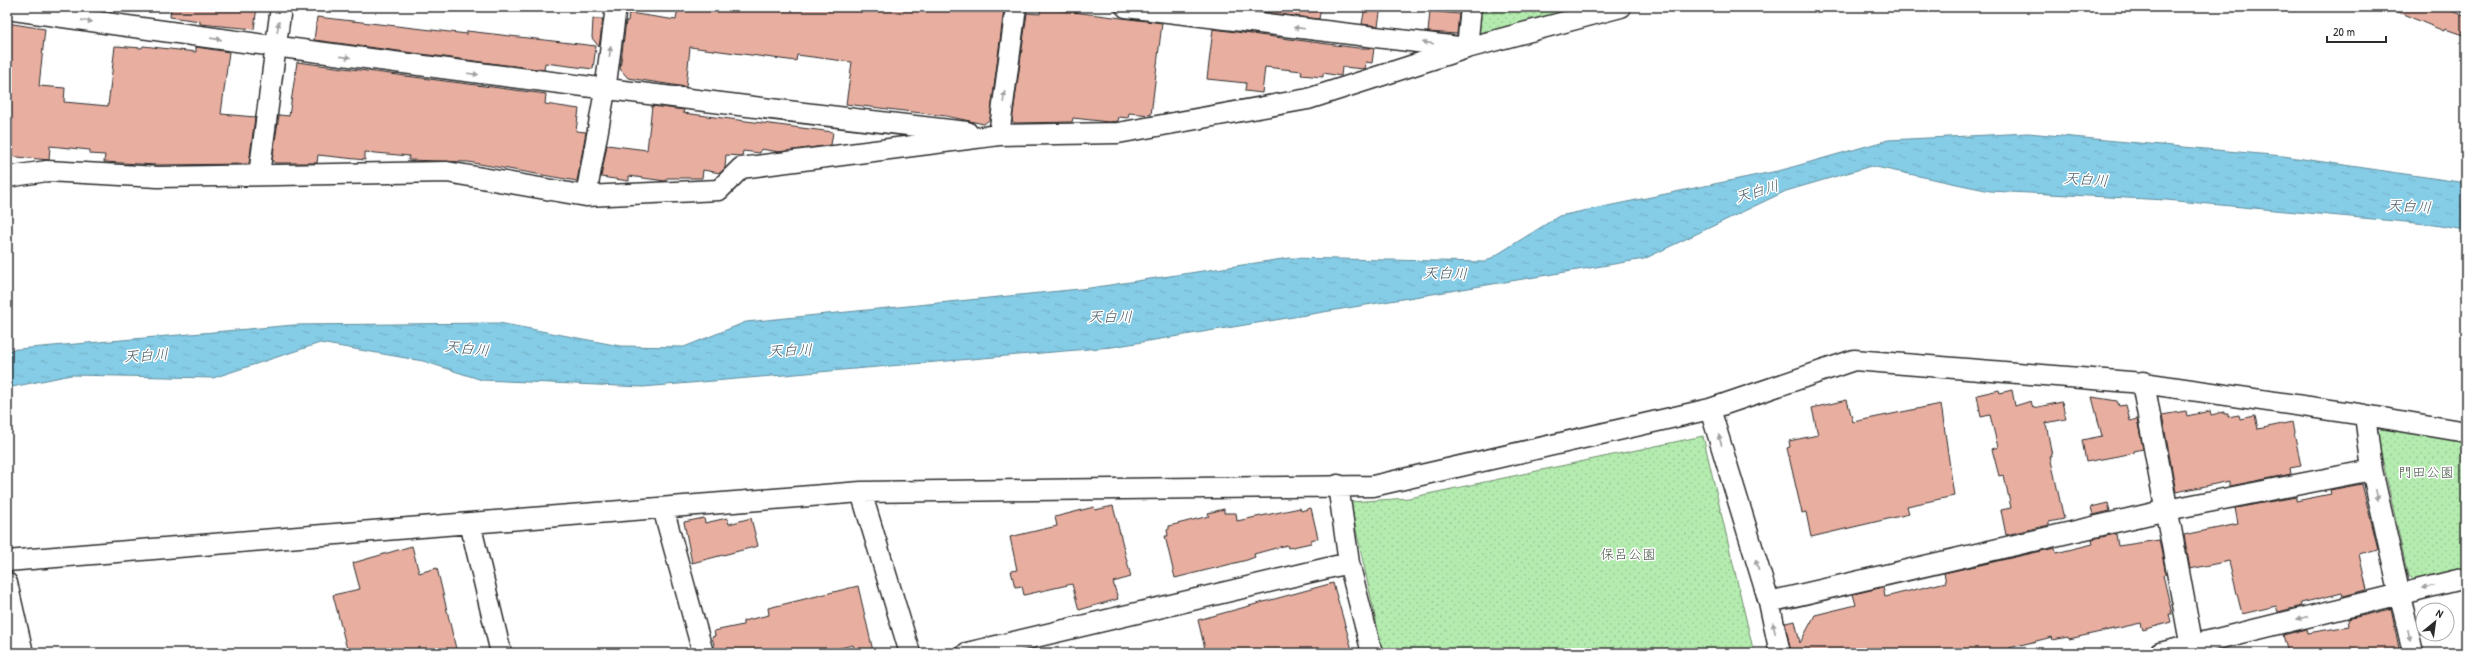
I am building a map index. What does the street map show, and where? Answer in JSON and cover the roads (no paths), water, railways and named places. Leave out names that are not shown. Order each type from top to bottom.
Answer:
[{"type":"street","points":[[259,175],[281,7]]},
{"type":"street","points":[[586,196],[605,91],[616,7]]},
{"type":"street","points":[[998,135],[1016,7]]},
{"type":"street","points":[[1126,7],[1467,48]]},
{"type":"street","points":[[1467,48],[1471,7]]},
{"type":"street","points":[[7,177],[47,171],[158,177],[447,172],[586,196],[719,190],[741,168],[998,135],[1118,133],[1308,99],[1467,48],[1621,7]]},
{"type":"street","points":[[7,9],[275,48],[605,91],[998,135]]},
{"type":"street","points":[[7,561],[861,492],[1338,484],[1372,486],[1710,409],[1854,360],[2143,383],[2365,415],[2466,432]]},
{"type":"street","points":[[2143,383],[2193,649]]},
{"type":"street","points":[[1710,409],[1769,602],[1780,653]]},
{"type":"street","points":[[2365,415],[2372,470],[2413,653]]},
{"type":"street","points":[[1769,602],[2167,510],[2372,470]]},
{"type":"street","points":[[1338,484],[1349,562],[1372,653]]},
{"type":"street","points":[[861,492],[910,653]]},
{"type":"street","points":[[663,508],[703,653]]},
{"type":"street","points":[[470,523],[501,653]]},
{"type":"street","points":[[967,653],[1349,562]]},
{"type":"street","points":[[2160,653],[2193,649],[2466,578]]},
{"type":"street","points":[[7,583],[23,653]]},
{"type":"water","name":"天白川","points":[[2028,133],[2283,156],[2466,183],[2466,230],[2427,224],[2166,200],[1990,191],[1871,166],[1786,191],[1644,259],[1112,347],[643,387],[482,380],[423,361],[320,343],[213,378],[71,375],[7,388],[7,350],[294,325],[499,323],[620,346],[684,347],[746,322],[1090,288],[1289,258],[1485,262],[1559,216],[1782,170],[1888,140]]},
{"type":"park label","name":"門田公園","points":[[2426,471]]},
{"type":"park label","name":"保呂公園","points":[[1628,553]]}]
